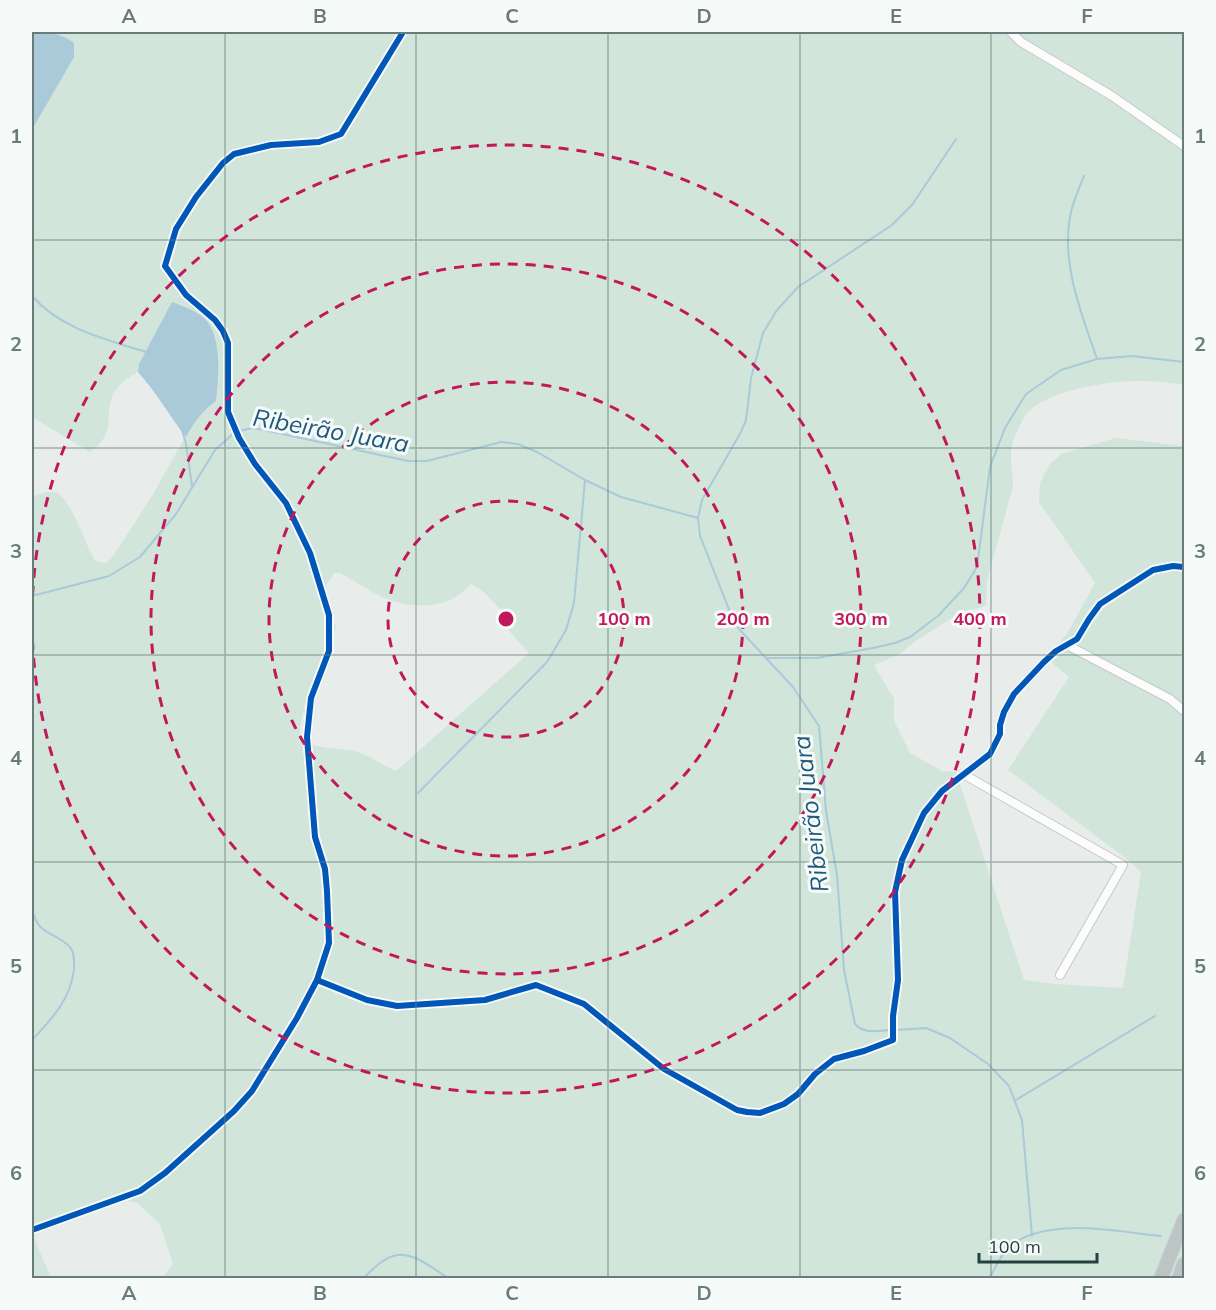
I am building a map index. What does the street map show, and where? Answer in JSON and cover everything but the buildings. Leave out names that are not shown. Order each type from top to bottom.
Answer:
[{"type":"highway","points":[[1161,1278],[1185,1220]]},
{"type":"highway","points":[[1179,1278],[1185,1264]]},
{"type":"street","points":[[32,1230],[140,1191],[165,1173],[234,1111],[252,1091],[297,1018],[317,980],[329,943],[325,869],[315,837],[307,737],[311,698],[329,651],[329,615],[310,553],[286,503],[255,464],[239,438],[228,412],[228,343],[224,331],[186,295],[165,266],[176,229],[196,197],[223,163],[234,154],[271,145],[319,142],[341,134],[404,32]]},
{"type":"street","points":[[1011,32],[1021,42],[1112,96],[1185,146]]},
{"type":"street","points":[[317,980],[367,1000],[397,1006],[485,1000],[536,985],[584,1004],[664,1069],[737,1110],[760,1113],[772,1110],[798,1094],[815,1074],[834,1059],[893,1040],[893,1016],[898,974],[895,900],[902,860],[924,813],[942,791],[990,754],[997,744],[1004,712],[1021,685],[1050,656],[1077,639],[1100,604],[1154,570],[1173,566],[1185,567]]},
{"type":"street","points":[[1067,645],[1170,699],[1185,711]]},
{"type":"street","points":[[963,774],[1123,865],[1060,975]]},
{"type":"green space","points":[[49,32],[1184,32],[1184,385],[1143,381],[1114,382],[1060,394],[1032,409],[1023,419],[1013,444],[1011,459],[1013,486],[987,581],[986,606],[960,613],[898,655],[874,665],[894,699],[894,721],[910,753],[942,771],[956,772],[1024,980],[1123,988],[1141,872],[1008,770],[1069,677],[1046,658],[1067,634],[1095,583],[1039,502],[1040,483],[1049,465],[1061,454],[1116,438],[1184,446],[1184,1278],[162,1278],[173,1264],[160,1224],[137,1203],[114,1199],[33,1236],[51,1278],[32,1278],[32,497],[46,492],[57,492],[74,515],[95,561],[105,563],[112,558],[152,496],[195,420],[216,401],[218,382],[216,346],[211,329],[139,364],[138,372],[123,382],[113,394],[105,436],[90,452],[32,417],[32,126],[34,126],[62,37]],"holes":[[[334,573],[340,573],[382,597],[404,604],[443,603],[458,596],[471,584],[485,593],[501,610],[501,622],[529,653],[396,771],[362,754],[350,750],[319,747],[300,736],[308,694],[336,627],[326,603],[326,586]]]},
{"type":"water","points":[[32,32],[54,34],[74,43],[74,57],[34,126],[32,126]]},
{"type":"water","points":[[172,302],[194,311],[205,319],[217,347],[216,401],[199,417],[186,437],[138,372],[139,364]]},
{"type":"waterway","name":"Ribeirão Juara","points":[[890,1030],[867,1031],[855,1024],[844,970],[837,875],[826,811],[819,726],[793,687],[739,629],[732,617],[700,536],[698,518],[702,500],[746,420],[751,378],[763,333],[777,310],[798,287],[892,225],[912,205],[956,139]]},
{"type":"waterway","points":[[1084,176],[1071,212],[1068,249],[1074,287],[1097,359]]},
{"type":"waterway","name":"Ribeirão Juara","points":[[32,296],[56,317],[84,332],[146,352]]},
{"type":"waterway","points":[[766,658],[817,658],[873,648],[910,637],[938,616],[964,588],[977,567],[990,467],[1005,428],[1026,394],[1061,370],[1097,359],[1132,356],[1184,362]]},
{"type":"waterway","name":"Ribeirão Juara","points":[[239,431],[253,428],[408,461],[427,461],[501,442],[518,444],[621,497],[698,518]]},
{"type":"waterway","name":"Ribeirão Juara","points":[[182,430],[192,486]]},
{"type":"waterway","points":[[32,596],[109,576],[140,557],[176,514],[215,450],[234,433]]},
{"type":"waterway","points":[[418,793],[547,662],[566,630],[574,603],[585,480]]},
{"type":"waterway","points":[[32,909],[42,929],[72,949],[74,963],[69,990],[53,1017],[32,1040]]},
{"type":"waterway","points":[[1016,1100],[1155,1016]]},
{"type":"waterway","name":"Ribeirão Juara","points":[[896,1030],[926,1028],[950,1038],[988,1064],[1009,1086],[1022,1120],[1032,1236]]},
{"type":"waterway","name":"Ribeirão Juara","points":[[990,1278],[1008,1248],[1033,1234],[1050,1230],[1088,1228],[1161,1236]]},
{"type":"waterway","points":[[364,1278],[376,1266],[396,1255],[415,1258],[448,1278]]},
{"type":"waterway","points":[[644,1278],[660,1278]]},
{"type":"cycle path","points":[[32,1230],[140,1191],[165,1173],[234,1111],[252,1091],[297,1018],[317,980],[329,943],[325,869],[315,837],[307,737],[311,698],[329,651],[329,615],[310,553],[286,503],[255,464],[239,438],[228,412],[228,343],[223,331],[215,320],[186,295],[165,266],[176,229],[196,197],[223,163],[234,154],[271,145],[319,142],[341,134],[403,32]]},
{"type":"cycle path","points":[[317,980],[367,1000],[397,1006],[485,1000],[536,985],[584,1004],[664,1069],[737,1110],[760,1113],[784,1104],[798,1094],[815,1074],[834,1059],[893,1040],[893,1016],[898,980],[895,892],[902,860],[924,813],[942,791],[990,754],[1000,734],[1004,712],[1014,694],[1056,651],[1077,639],[1100,604],[1153,570],[1173,566],[1184,567]]}]
